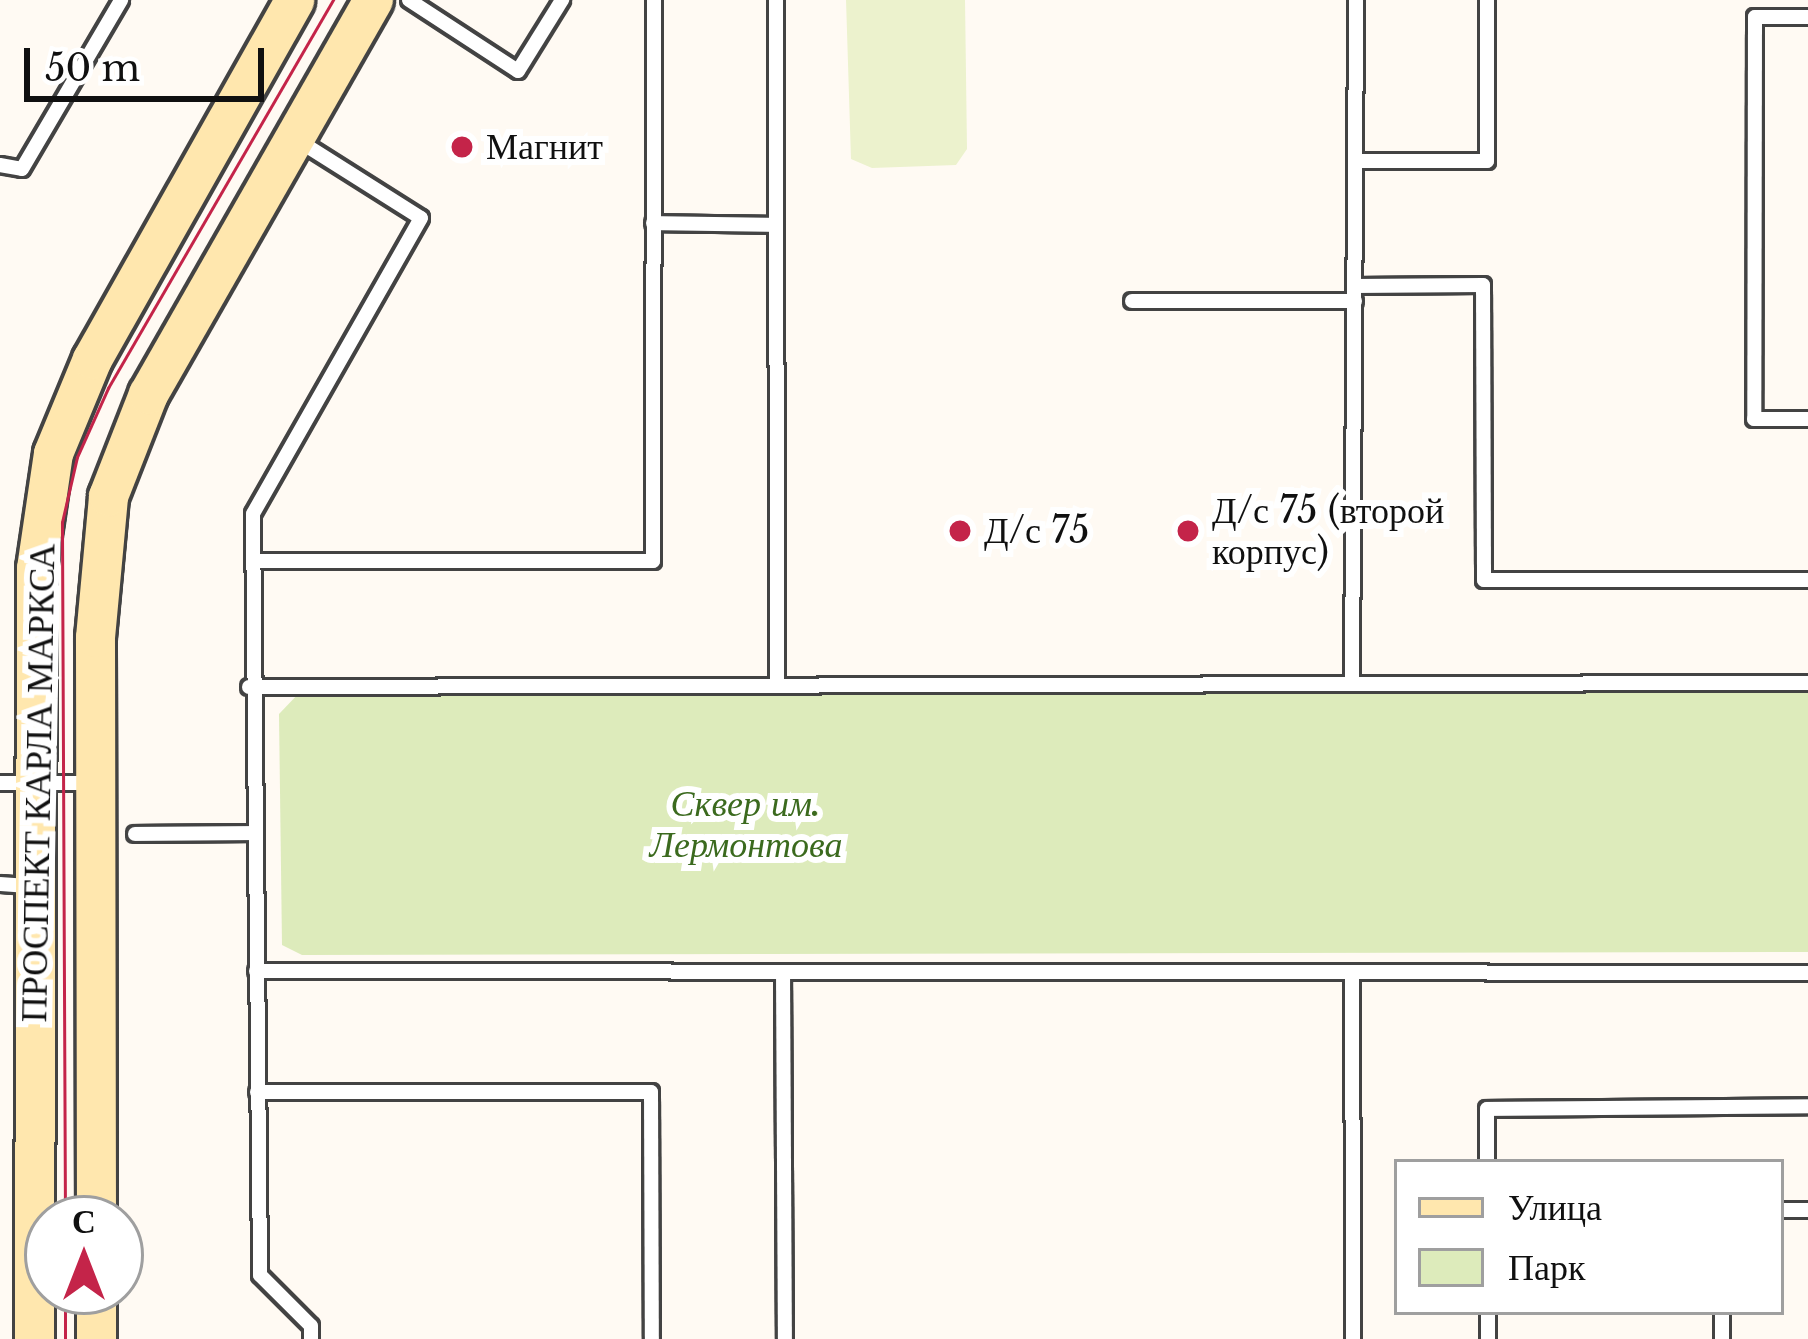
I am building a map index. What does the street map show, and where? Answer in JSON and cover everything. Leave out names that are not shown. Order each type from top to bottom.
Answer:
[{"type":"main road","name":"ПРОСПЕКТ КАРЛА МАРКСА","points":[[34,1339],[17,782],[36,568],[52,453],[92,359],[293,0]]},
{"type":"main road","name":"ПРОСПЕКТ КАРЛА МАРКСА","points":[[96,1195],[95,637],[108,496],[148,394],[373,0]]},
{"type":"lane","points":[[0,165],[22,169],[121,0]]},
{"type":"lane","points":[[409,0],[518,70],[562,0]]},
{"type":"lane","points":[[253,561],[652,561],[654,0]]},
{"type":"lane","points":[[776,0],[777,686]]},
{"type":"lane","points":[[1352,684],[1356,0]]},
{"type":"lane","points":[[1355,161],[1487,161],[1486,0]]},
{"type":"lane","points":[[1808,17],[1755,17],[1754,419],[1808,419]]},
{"type":"lane","points":[[295,138],[421,218],[270,476],[253,514],[249,687],[260,1275],[311,1326],[311,1339]]},
{"type":"lane","points":[[653,223],[776,225]]},
{"type":"lane","points":[[1132,301],[1483,285],[1484,580],[1808,580]]},
{"type":"lane","points":[[249,687],[1808,683]]},
{"type":"lane","points":[[17,782],[95,783]]},
{"type":"lane","points":[[134,834],[253,832]]},
{"type":"lane","points":[[256,971],[1808,974]]},
{"type":"lane","points":[[783,972],[784,1339]]},
{"type":"lane","points":[[1352,973],[1353,1339]]},
{"type":"lane","points":[[257,1092],[651,1092],[652,1339]]},
{"type":"lane","points":[[1487,1159],[1487,1109],[1808,1106]]},
{"type":"green space","points":[[846,0],[965,0],[967,149],[956,165],[872,168],[851,159]]},
{"type":"green space","name":"Сквер им. Лермонтова","points":[[1808,688],[1808,952],[302,955],[282,945],[279,714],[301,691]]},
{"type":"tram line","points":[[65,1195],[62,522],[77,457],[108,388],[333,0]]},
{"type":"tram line","points":[[65,1315],[65,1339]]},
{"type":"place","name":"Магнит","points":[[462,147]]},
{"type":"place","name":"Д/с 75","points":[[960,531]]},
{"type":"place","name":"Д/с 75 (второй корпус)","points":[[1188,531]]}]
